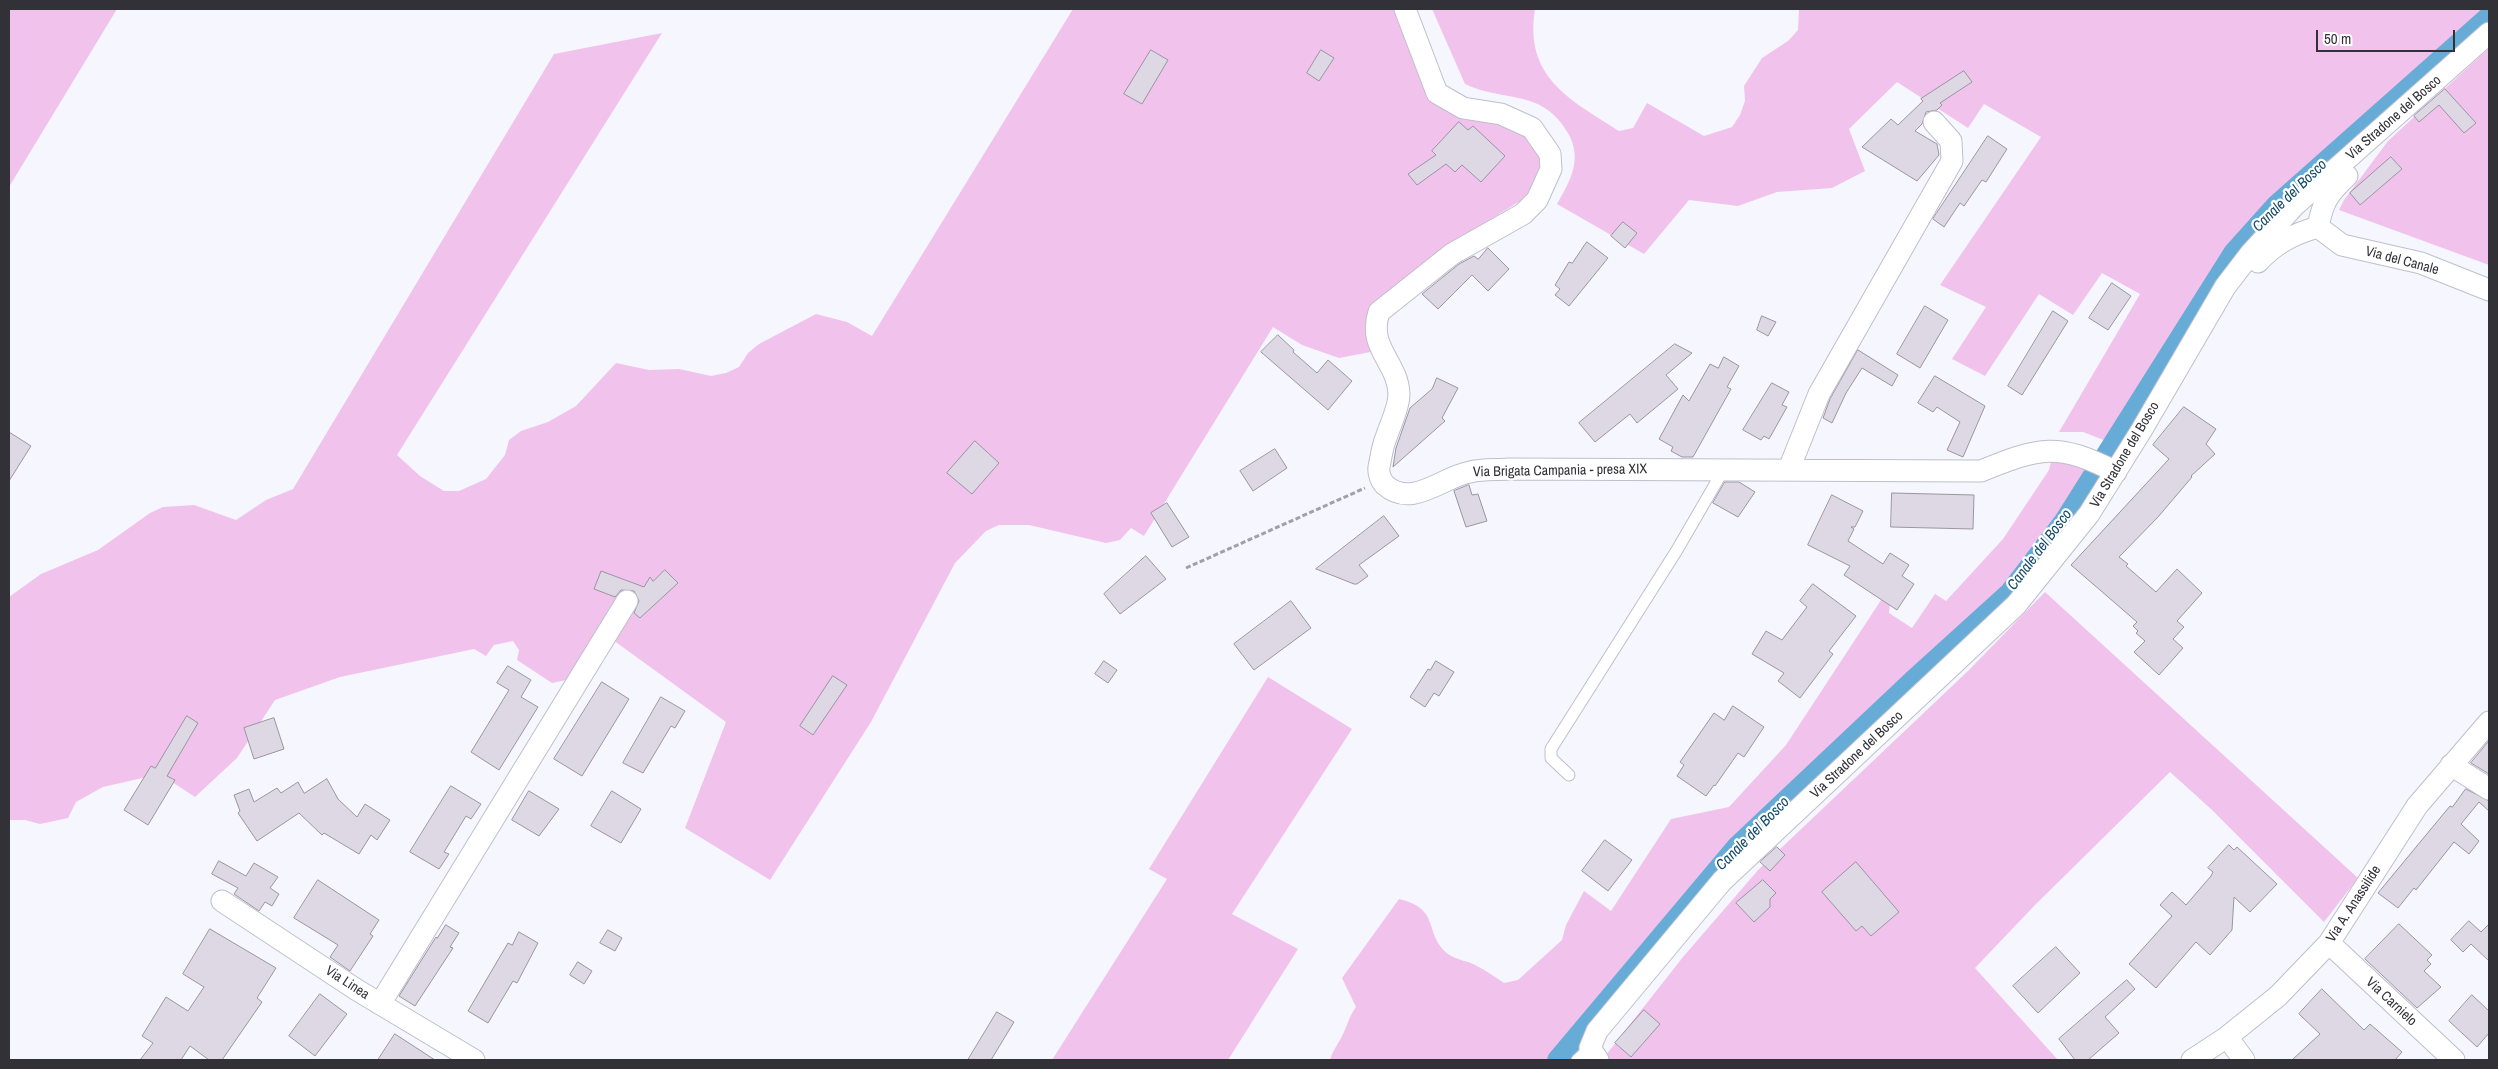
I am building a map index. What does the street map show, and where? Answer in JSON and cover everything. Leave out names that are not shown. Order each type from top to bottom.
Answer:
[{"type":"street","points":[[1382,482],[1379,470],[1380,463],[1399,395],[1396,378],[1376,338],[1374,325],[1379,312],[1452,254],[1522,214],[1537,200],[1551,169],[1550,154],[1532,128],[1501,114],[1463,108],[1437,93],[1405,9]]},
{"type":"street","name":"Via Stradone del Bosco","points":[[1588,1056],[1597,1031],[1722,881],[2016,605],[2089,514],[2237,270],[2274,226],[2489,33]]},
{"type":"street","points":[[2208,318],[2267,252],[2289,237],[2318,227],[2322,208],[2328,194],[2373,148],[2396,116]]},
{"type":"street","points":[[1789,469],[1819,394],[1952,161],[1951,141],[1934,122]]},
{"type":"street","name":"Via del Canale","points":[[2318,227],[2342,245],[2421,263],[2489,290]]},
{"type":"street","name":"Via Brigata Campania - presa XIX","points":[[1382,482],[1392,491],[1405,494],[1421,492],[1469,472],[1487,470],[1789,469],[1955,473],[1981,471],[2017,456],[2039,451],[2064,452],[2086,457],[2116,472]]},
{"type":"street","points":[[380,1004],[626,601]]},
{"type":"street","name":"Via A. Anassilide","points":[[2192,1060],[2227,1037],[2278,996],[2329,943],[2417,806],[2489,722]]},
{"type":"street","points":[[2451,765],[2489,789]]},
{"type":"street","name":"Via Linea","points":[[222,902],[380,1004],[474,1060]]},
{"type":"street","name":"Via Carnielo","points":[[2329,943],[2454,1060]]},
{"type":"street","points":[[2227,1037],[2244,1060]]},
{"type":"lane","points":[[1569,775],[1551,758],[1551,750],[1677,550],[1724,469]]},
{"type":"path","points":[[1186,568],[1382,482]]},
{"type":"shaded area","points":[[9,9],[117,9],[9,187]]},
{"type":"shaded area","points":[[1073,9],[1400,9],[1436,88],[1506,123],[1546,150],[1534,188],[1520,201],[1461,238],[1382,304],[1381,350],[1339,358],[1302,345],[1273,327],[1144,536],[1131,528],[1120,540],[1106,543],[1029,525],[999,525],[986,531],[955,563],[871,722],[770,880],[685,828],[726,722],[613,640],[571,679],[552,683],[517,660],[519,650],[513,641],[494,645],[486,656],[474,649],[340,677],[275,700],[237,758],[195,797],[160,774],[103,787],[76,802],[68,818],[40,824],[25,820],[9,820],[9,597],[41,574],[98,550],[150,513],[163,507],[194,505],[236,520],[266,500],[293,489],[554,54],[662,33],[397,455],[420,476],[444,491],[459,491],[486,479],[505,455],[509,440],[521,431],[548,422],[576,406],[616,363],[649,370],[679,369],[711,376],[726,373],[739,367],[748,353],[759,344],[816,314],[847,322],[872,336]]},
{"type":"shaded area","points":[[1432,9],[1535,9],[1533,32],[1536,52],[1544,69],[1554,84],[1583,108],[1619,131],[1633,128],[1647,103],[1704,136],[1732,127],[1740,115],[1745,101],[1744,86],[1762,58],[1788,41],[1798,30],[1799,9],[2489,10],[2370,120],[2324,150],[2296,174],[2250,228],[2223,268],[2119,446],[2083,432],[2059,432],[2140,294],[2102,273],[2073,315],[2039,294],[1985,376],[1952,359],[1986,307],[1940,285],[2041,137],[1984,104],[1968,128],[1897,82],[1849,129],[1865,171],[1832,188],[1777,192],[1738,206],[1689,200],[1644,254],[1557,204],[1570,179],[1575,161],[1568,133],[1558,119],[1547,109],[1535,103],[1480,90],[1465,84]]},
{"type":"shaded area","points":[[2489,48],[2489,265],[2339,210],[2344,200],[2388,141]]},
{"type":"shaded area","points":[[2063,459],[2104,469],[2086,497],[2030,568],[1950,650],[1905,690],[1849,747],[1566,1060],[1330,1060],[1356,1007],[1342,978],[1399,899],[1412,903],[1421,909],[1427,916],[1440,946],[1448,954],[1474,964],[1504,983],[1518,980],[1562,940],[1566,925],[1584,891],[1611,911],[1671,819],[1729,807],[1786,745],[1885,594],[1890,603],[1889,613],[1912,628],[1935,594],[1946,601],[2003,539],[2049,470],[2051,462]]},
{"type":"shaded area","points":[[2045,592],[2358,878],[2324,922],[2211,809],[2170,772],[2035,905],[1975,968],[2058,1060],[1602,1060],[1683,957],[1759,869],[1969,670]]},
{"type":"shaded area","points":[[1268,677],[1352,729],[1232,914],[1298,949],[1228,1060],[1052,1060],[1167,879],[1149,869]]},
{"type":"building","points":[[1151,50],[1168,60],[1142,104],[1124,94]]},
{"type":"building","points":[[1321,50],[1334,58],[1319,81],[1307,73]]},
{"type":"building","points":[[1964,71],[1972,82],[1940,103],[1942,105],[1937,110],[1926,112],[1922,124],[1915,131],[1937,144],[1939,155],[1917,181],[1862,147],[1891,119],[1898,125],[1923,101],[1921,99]]},
{"type":"building","points":[[2445,89],[2476,123],[2464,133],[2439,105],[2419,122],[2414,116]]},
{"type":"building","points":[[1459,122],[1468,130],[1473,126],[1505,156],[1481,182],[1462,165],[1455,172],[1446,164],[1417,185],[1408,174],[1436,155],[1432,151]]},
{"type":"building","points":[[1988,136],[2007,149],[1986,182],[1982,180],[1964,206],[1960,203],[1944,227],[1933,219]]},
{"type":"building","points":[[2391,157],[2402,169],[2360,205],[2350,193]]},
{"type":"building","points":[[1623,222],[1637,233],[1625,248],[1611,236]]},
{"type":"building","points":[[1587,242],[1608,258],[1569,306],[1555,295],[1560,289],[1555,285],[1569,262],[1572,263]]},
{"type":"building","points":[[1488,248],[1509,269],[1488,291],[1472,275],[1438,309],[1422,294],[1459,264],[1474,256],[1478,259]]},
{"type":"building","points":[[2112,283],[2131,296],[2108,330],[2089,318]]},
{"type":"building","points":[[1925,306],[1948,320],[1920,368],[1897,354]]},
{"type":"building","points":[[2053,311],[2068,321],[2022,395],[2008,386]]},
{"type":"building","points":[[1762,316],[1776,322],[1768,336],[1757,330]]},
{"type":"building","points":[[1278,335],[1294,350],[1293,352],[1317,373],[1328,360],[1352,381],[1328,410],[1261,352]]},
{"type":"building","points":[[1675,344],[1692,353],[1666,375],[1678,389],[1637,423],[1630,414],[1595,442],[1579,423]]},
{"type":"building","points":[[1858,350],[1898,375],[1892,386],[1862,368],[1846,393],[1832,423],[1823,418],[1830,399]]},
{"type":"building","points":[[1724,357],[1739,366],[1727,387],[1731,389],[1693,457],[1682,457],[1671,451],[1673,447],[1659,439],[1683,395],[1689,401],[1710,364],[1718,368]]},
{"type":"building","points":[[1935,376],[1985,406],[1963,457],[1947,450],[1960,422],[1937,407],[1933,412],[1918,403]]},
{"type":"building","points":[[1437,378],[1458,388],[1442,418],[1445,421],[1393,467],[1396,448],[1410,408],[1432,389]]},
{"type":"building","points":[[1772,383],[1789,392],[1782,405],[1787,407],[1769,439],[1764,436],[1761,440],[1743,430]]},
{"type":"building","points":[[2184,407],[2216,429],[2206,444],[2215,454],[2191,476],[2158,517],[2119,557],[2128,564],[2126,566],[2156,592],[2177,569],[2202,593],[2177,621],[2184,627],[2173,639],[2183,648],[2159,675],[2134,652],[2145,641],[2136,633],[2138,631],[2133,626],[2137,622],[2071,565],[2169,459],[2153,445]]},
{"type":"building","points":[[9,432],[31,446],[9,481]]},
{"type":"building","points":[[975,441],[999,463],[972,494],[947,473]]},
{"type":"building","points":[[1275,449],[1287,468],[1253,491],[1240,471]]},
{"type":"building","points":[[1725,482],[1739,482],[1755,492],[1738,517],[1713,503]]},
{"type":"building","points":[[1469,485],[1472,495],[1478,494],[1487,521],[1466,527],[1454,491]]},
{"type":"building","points":[[1892,493],[1974,495],[1973,529],[1891,527]]},
{"type":"building","points":[[1832,495],[1863,511],[1855,527],[1851,527],[1854,529],[1848,541],[1883,564],[1890,553],[1909,565],[1902,576],[1914,584],[1897,610],[1844,575],[1850,566],[1808,545]]},
{"type":"building","points":[[1167,503],[1189,537],[1172,547],[1151,513]]},
{"type":"building","points":[[1384,516],[1399,536],[1359,565],[1368,576],[1354,584],[1316,569]]},
{"type":"building","points":[[1146,556],[1166,579],[1120,614],[1104,594]]},
{"type":"building","points":[[665,570],[678,583],[640,618],[634,613],[639,601],[634,591],[621,590],[615,597],[594,589],[601,571],[644,587],[650,577],[653,581]]},
{"type":"building","points":[[1813,584],[1856,616],[1829,651],[1833,654],[1800,698],[1778,681],[1784,673],[1752,654],[1766,631],[1782,640],[1807,607],[1800,601]]},
{"type":"building","points":[[1291,601],[1311,628],[1254,670],[1234,644]]},
{"type":"building","points":[[1104,661],[1117,670],[1108,683],[1095,674]]},
{"type":"building","points":[[1436,661],[1454,672],[1439,696],[1434,693],[1425,707],[1410,697],[1428,669],[1430,670]]},
{"type":"building","points":[[508,666],[531,680],[521,697],[538,707],[499,770],[471,752],[509,690],[497,683]]},
{"type":"building","points":[[833,676],[847,685],[813,735],[800,726]]},
{"type":"building","points":[[602,682],[629,699],[582,776],[554,759]]},
{"type":"building","points":[[661,697],[685,711],[675,728],[671,726],[643,773],[623,763]]},
{"type":"building","points":[[1733,706],[1764,727],[1744,757],[1738,753],[1706,796],[1677,776],[1684,765],[1680,762],[1714,713],[1724,720]]},
{"type":"building","points":[[187,716],[198,723],[167,776],[175,780],[148,825],[124,810],[151,766],[155,768]]},
{"type":"building","points":[[274,718],[284,749],[254,759],[244,728]]},
{"type":"building","points":[[2489,741],[2489,774],[2471,763]]},
{"type":"building","points":[[327,779],[338,799],[357,817],[365,804],[390,820],[377,840],[371,835],[359,854],[324,833],[322,835],[299,813],[257,841],[238,813],[240,811],[234,795],[249,789],[254,802],[277,788],[281,793],[298,782],[304,793]]},
{"type":"building","points":[[451,786],[481,804],[471,819],[466,816],[444,852],[449,854],[439,869],[410,852]]},
{"type":"building","points":[[2466,789],[2489,801],[2489,811],[2479,802],[2461,824],[2479,841],[2469,854],[2454,842],[2416,890],[2414,888],[2398,908],[2378,893]]},
{"type":"building","points":[[529,791],[559,809],[539,836],[512,820]]},
{"type":"building","points":[[612,791],[641,809],[621,843],[591,826]]},
{"type":"building","points":[[1605,840],[1632,860],[1608,891],[1582,871]]},
{"type":"building","points":[[2229,845],[2234,850],[2237,847],[2277,884],[2250,912],[2234,897],[2232,930],[2210,955],[2196,942],[2156,988],[2129,964],[2172,916],[2160,905],[2172,892],[2186,905],[2211,876],[2213,872],[2208,868]]},
{"type":"building","points":[[1777,847],[1785,855],[1770,871],[1760,862]]},
{"type":"building","points":[[219,861],[246,876],[254,863],[278,877],[270,888],[279,894],[272,906],[265,902],[259,911],[234,894],[238,888],[212,874]]},
{"type":"building","points":[[1856,862],[1899,912],[1871,936],[1862,926],[1856,931],[1822,892]]},
{"type":"building","points":[[318,880],[379,920],[370,934],[373,936],[350,971],[330,957],[338,945],[294,918]]},
{"type":"building","points":[[1763,880],[1776,893],[1770,899],[1770,907],[1754,922],[1736,903]]},
{"type":"building","points":[[2469,921],[2481,932],[2489,924],[2489,961],[2471,944],[2463,952],[2451,940]]},
{"type":"building","points":[[2399,924],[2432,955],[2427,960],[2431,964],[2424,971],[2441,987],[2417,1008],[2365,959]]},
{"type":"building","points":[[446,925],[459,933],[450,947],[453,948],[415,1006],[399,996],[436,937]]},
{"type":"building","points":[[210,929],[276,968],[257,998],[262,1002],[222,1060],[209,1060],[190,1046],[181,1060],[140,1060],[153,1043],[142,1036],[166,997],[188,1011],[204,987],[183,974]]},
{"type":"building","points":[[608,930],[622,938],[615,951],[600,943]]},
{"type":"building","points":[[519,932],[538,943],[517,983],[513,981],[488,1023],[468,1011],[508,943],[512,945]]},
{"type":"building","points":[[2056,947],[2080,973],[2038,1013],[2013,986]]},
{"type":"building","points":[[578,962],[592,971],[584,984],[570,975]]},
{"type":"building","points":[[2127,980],[2135,989],[2105,1017],[2119,1033],[2088,1060],[2075,1060],[2059,1039]]},
{"type":"building","points":[[2322,989],[2364,1030],[2370,1024],[2402,1052],[2395,1060],[2292,1060],[2320,1034],[2299,1014]]},
{"type":"building","points":[[320,994],[347,1014],[315,1056],[289,1036]]},
{"type":"building","points":[[2472,995],[2489,1011],[2489,1033],[2477,1047],[2449,1021]]},
{"type":"building","points":[[1644,1010],[1660,1024],[1631,1057],[1615,1043]]},
{"type":"building","points":[[997,1012],[1014,1022],[991,1060],[968,1060]]},
{"type":"building","points":[[395,1034],[435,1060],[378,1060]]},
{"type":"waterway","name":"Canale del Bosco","points":[[1557,1060],[1737,846],[1914,679],[2009,593],[2064,521],[2233,253],[2276,205],[2489,16]]}]
